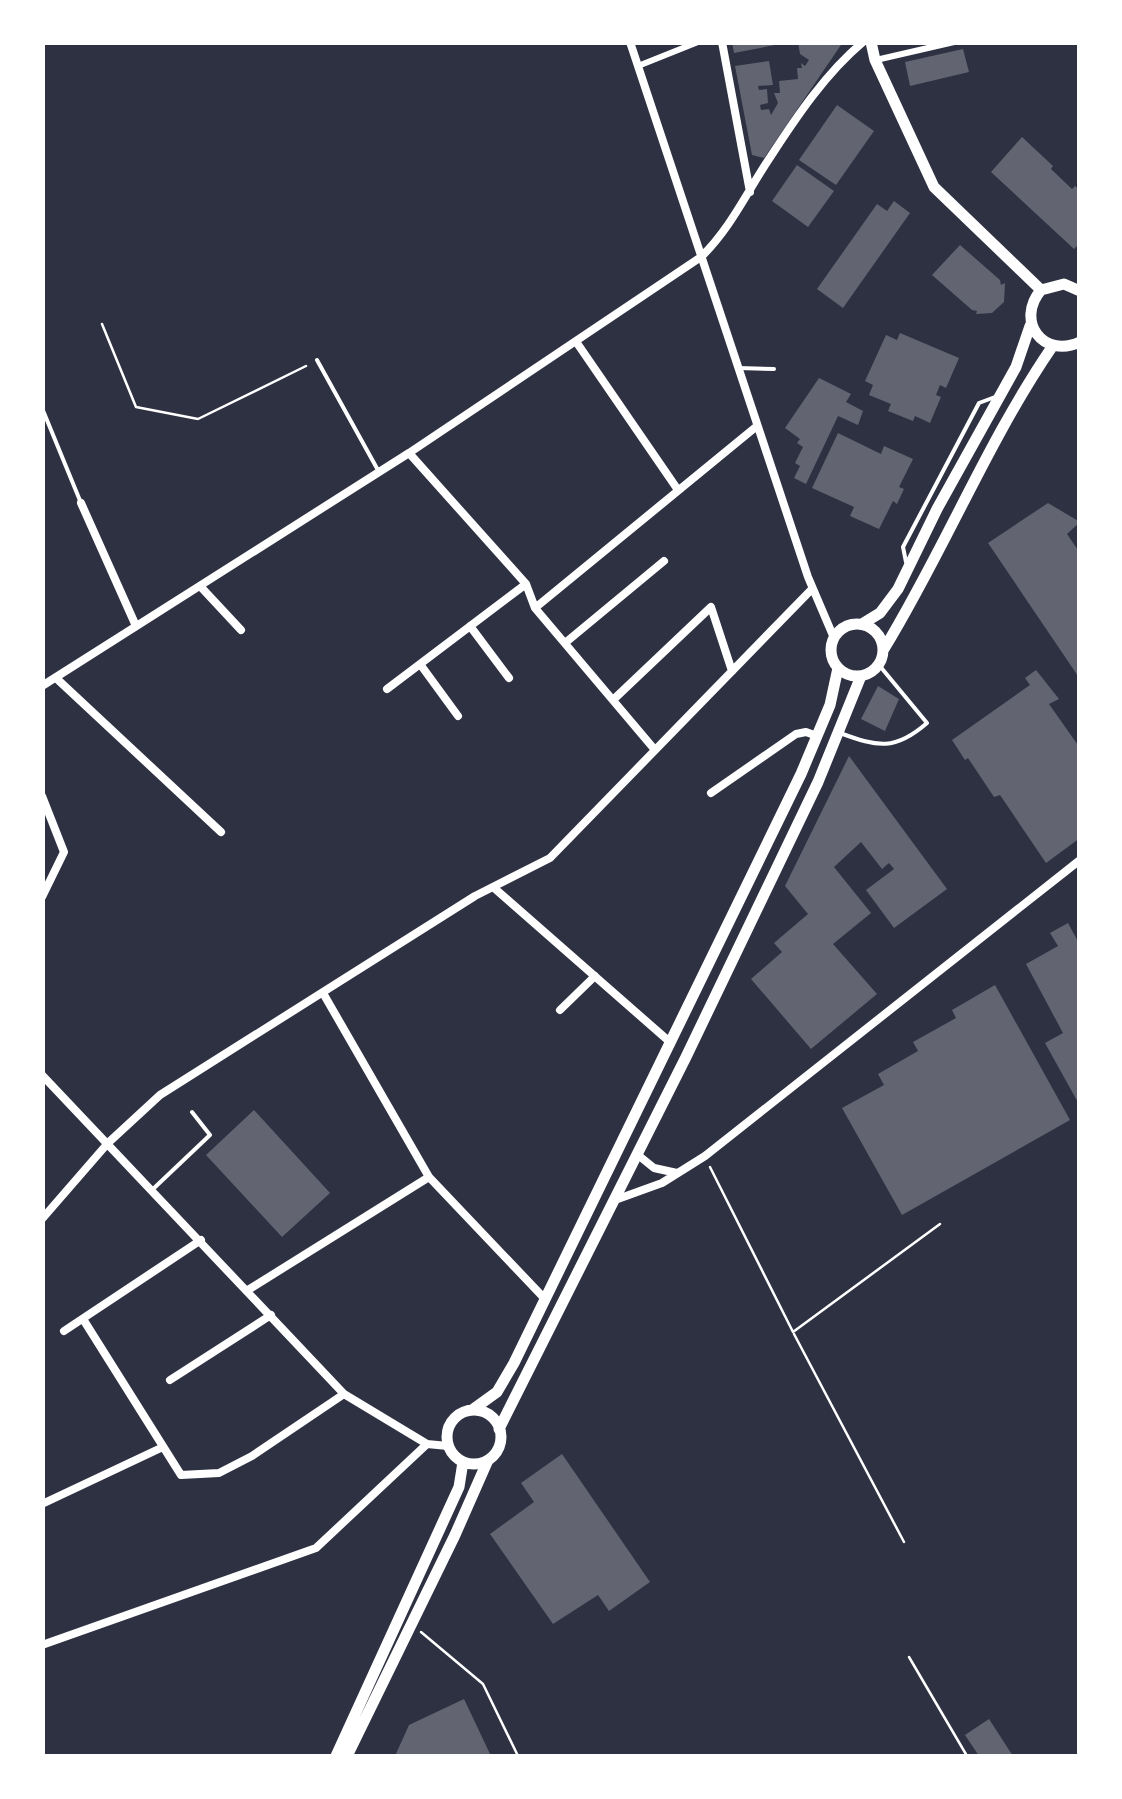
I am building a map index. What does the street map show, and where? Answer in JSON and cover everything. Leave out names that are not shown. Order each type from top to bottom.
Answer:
[{"type":"main road","points":[[871,42],[874,60],[934,188],[1041,290]]},
{"type":"main road","points":[[1052,346],[1005,424],[879,665],[862,676],[838,668],[831,654],[834,638],[845,626],[862,624],[880,613],[908,570],[1016,367],[1030,326],[1030,310],[1041,290],[1064,284],[1078,287]]},
{"type":"main road","points":[[1030,326],[1038,339],[1052,346],[1076,347]]},
{"type":"main road","points":[[862,624],[877,632],[884,649]]},
{"type":"main road","points":[[488,1460],[464,1462],[448,1446],[451,1422],[496,1392],[546,1299],[818,736],[838,668]]},
{"type":"main road","points":[[348,1756],[488,1460],[498,1448],[499,1428],[638,1156],[840,733],[862,676]]},
{"type":"main road","points":[[472,1410],[489,1414],[499,1428]]},
{"type":"main road","points":[[336,1756],[459,1488],[464,1462]]},
{"type":"street","points":[[630,42],[812,589],[834,638]]},
{"type":"street","points":[[638,66],[698,42]]},
{"type":"street","points":[[722,42],[750,192]]},
{"type":"street","points":[[42,686],[409,453],[702,258],[838,63],[863,42]]},
{"type":"street","points":[[874,60],[954,42]]},
{"type":"street","points":[[577,342],[678,490]]},
{"type":"street","points":[[535,608],[757,426]]},
{"type":"street","points":[[409,453],[526,584],[535,608],[655,750]]},
{"type":"street","points":[[82,503],[136,626]]},
{"type":"street","points":[[565,643],[664,561]]},
{"type":"street","points":[[386,689],[526,584]]},
{"type":"street","points":[[200,586],[241,630]]},
{"type":"street","points":[[42,1219],[108,1143],[160,1095],[494,887],[550,858],[812,589]]},
{"type":"street","points":[[613,700],[710,607],[732,671]]},
{"type":"street","points":[[470,626],[508,678]]},
{"type":"street","points":[[420,664],[458,716]]},
{"type":"street","points":[[56,678],[221,832]]},
{"type":"street","points":[[711,793],[796,734],[818,736]]},
{"type":"street","points":[[42,796],[64,852],[42,896]]},
{"type":"street","points":[[616,1200],[662,1183],[705,1156],[1080,860]]},
{"type":"street","points":[[494,887],[671,1043]]},
{"type":"street","points":[[560,1010],[595,976]]},
{"type":"street","points":[[323,994],[429,1177],[546,1299]]},
{"type":"street","points":[[42,1075],[344,1394],[427,1444],[448,1446]]},
{"type":"street","points":[[638,1156],[654,1168],[677,1173]]},
{"type":"street","points":[[248,1290],[429,1177]]},
{"type":"street","points":[[64,1331],[200,1240]]},
{"type":"street","points":[[170,1380],[271,1315]]},
{"type":"street","points":[[82,1319],[182,1475],[218,1473],[252,1456],[344,1394]]},
{"type":"street","points":[[42,1645],[316,1548],[427,1444]]},
{"type":"street","points":[[42,1504],[163,1447]]},
{"type":"lane","points":[[317,360],[379,472]]},
{"type":"lane","points":[[738,368],[774,369]]},
{"type":"lane","points":[[42,408],[82,503]]},
{"type":"lane","points":[[840,733],[878,746],[910,738],[927,723],[879,665]]},
{"type":"lane","points":[[152,1190],[210,1135],[192,1112]]},
{"type":"path","points":[[102,324],[136,408],[198,419],[317,360]]},
{"type":"path","points":[[705,1156],[904,1542]]},
{"type":"path","points":[[794,1332],[940,1224]]},
{"type":"path","points":[[412,1624],[484,1684],[518,1756]]},
{"type":"path","points":[[910,1657],[968,1756]]},
{"type":"building","points":[[732,42],[780,42],[780,44],[734,53]]},
{"type":"building","points":[[798,42],[843,42],[764,158],[752,155],[735,66],[769,61],[773,85],[758,86],[759,90],[767,89],[768,103],[760,105],[761,110],[769,109],[771,115],[778,103],[774,93],[780,93],[779,81],[798,79],[797,68],[809,60],[800,54]]},
{"type":"building","points":[[963,49],[969,72],[910,86],[905,62]]},
{"type":"building","points":[[837,105],[874,131],[836,185],[799,160]]},
{"type":"building","points":[[1022,137],[1072,189],[1075,186],[1080,190],[1080,243],[1074,249],[991,172]]},
{"type":"building","points":[[797,165],[834,191],[808,227],[772,201]]},
{"type":"building","points":[[894,201],[910,213],[843,308],[817,289],[877,204],[887,211]]},
{"type":"building","points":[[960,245],[1001,285],[1005,283],[1004,302],[992,313],[976,314],[932,275]]},
{"type":"building","points":[[900,333],[959,358],[946,388],[940,385],[936,395],[941,397],[930,423],[888,411],[891,404],[869,395],[873,385],[865,381],[886,335],[897,340]]},
{"type":"building","points":[[819,378],[851,394],[846,402],[863,411],[858,425],[838,416],[806,484],[794,478],[800,466],[795,463],[803,447],[797,443],[800,439],[785,428]]},
{"type":"building","points":[[838,433],[881,454],[884,446],[913,459],[899,487],[904,489],[897,504],[893,501],[879,529],[850,516],[854,507],[812,488]]},
{"type":"building","points":[[1048,503],[1080,522],[1067,534],[1080,553],[1080,679],[988,543]]},
{"type":"building","points":[[1036,670],[1059,699],[1049,704],[1080,748],[1080,838],[1046,863],[1000,795],[994,797],[952,740],[1030,685],[1025,678]]},
{"type":"building","points":[[878,686],[899,699],[885,731],[861,719]]},
{"type":"building","points":[[849,756],[947,889],[894,928],[866,890],[894,869],[889,863],[882,869],[861,842],[834,867],[871,913],[833,944],[877,994],[811,1049],[751,979],[782,952],[774,943],[808,914],[785,886]]},
{"type":"building","points":[[1068,923],[1080,945],[1080,1106],[1045,1043],[1063,1033],[1026,964],[1058,946],[1050,933]]},
{"type":"building","points":[[995,985],[1070,1120],[902,1215],[842,1108],[884,1085],[878,1074],[918,1051],[913,1042],[956,1018],[952,1010]]},
{"type":"building","points":[[254,1110],[330,1193],[282,1237],[206,1155]]},
{"type":"building","points":[[562,1454],[650,1582],[609,1611],[598,1595],[553,1624],[490,1534],[534,1502],[521,1483]]},
{"type":"building","points":[[464,1699],[491,1756],[395,1756],[409,1725]]},
{"type":"building","points":[[989,1719],[1013,1756],[979,1756],[965,1735]]}]
